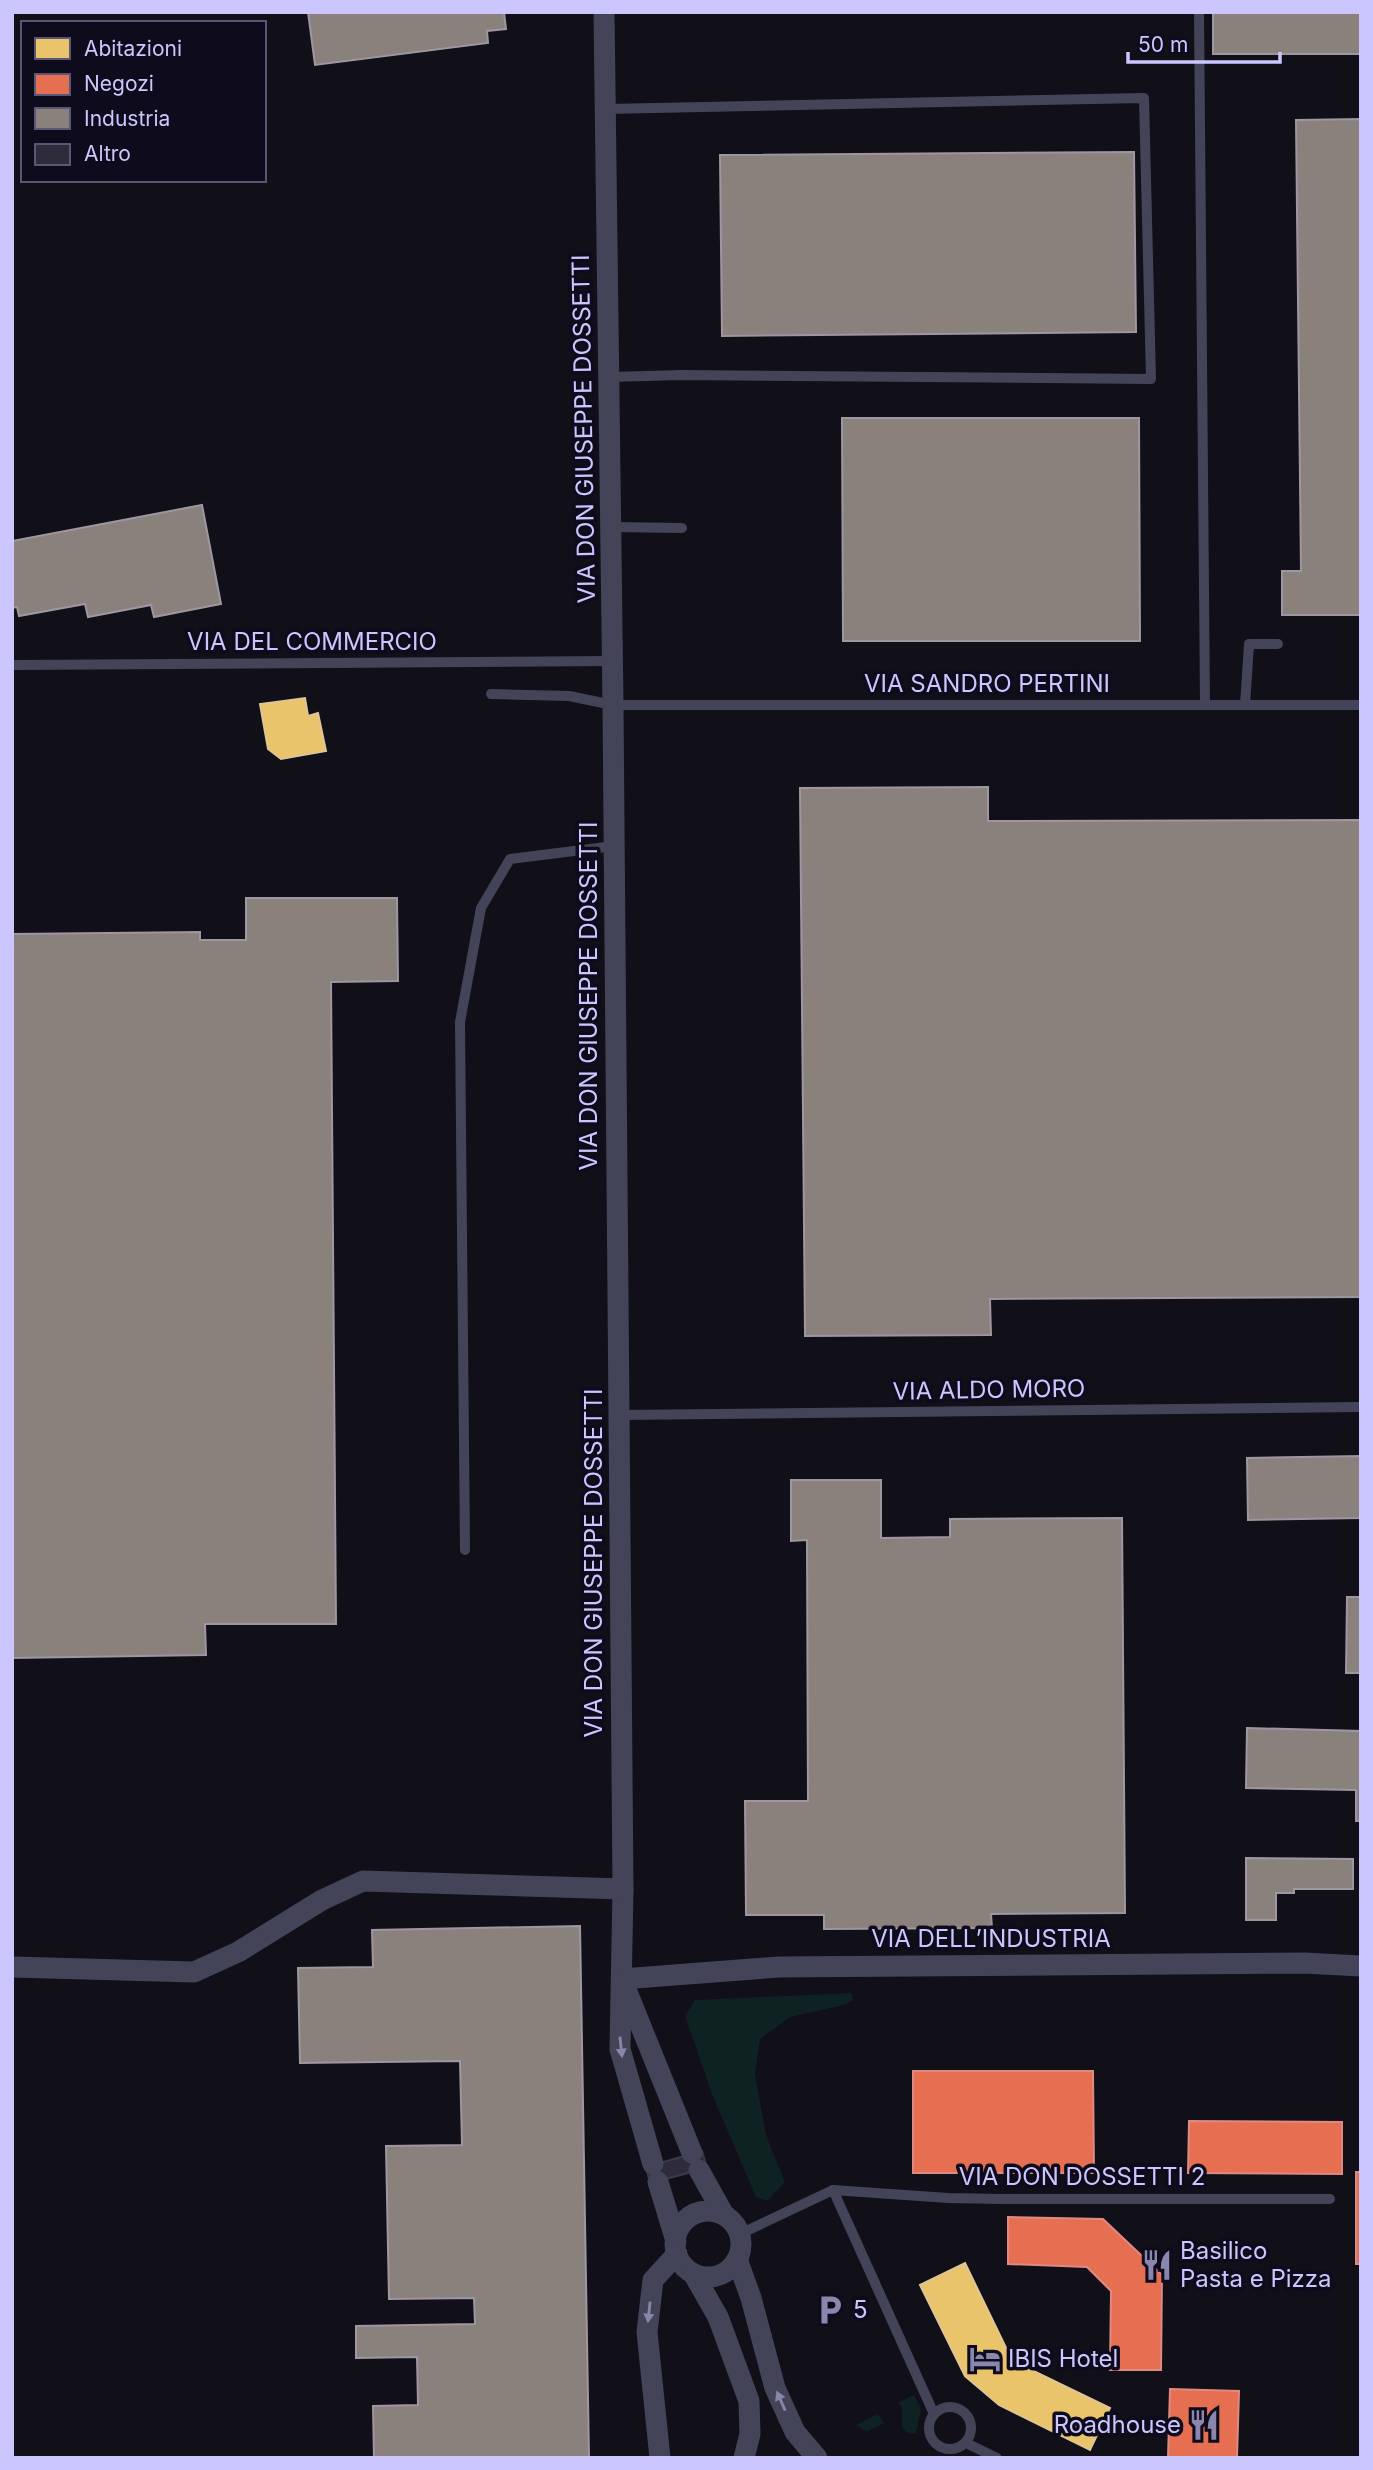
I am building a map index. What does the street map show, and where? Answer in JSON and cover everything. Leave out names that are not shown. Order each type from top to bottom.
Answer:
[{"type":"street","name":"VIA DON GIUSEPPE DOSSETTI","points":[[604,12],[613,661],[623,1889],[620,2049],[680,2261],[693,2273],[718,2317],[749,2401],[750,2434],[744,2458]]},
{"type":"street","points":[[12,1967],[194,1972],[238,1952],[322,1900],[363,1881],[623,1889]]},
{"type":"street","name":"VIA DELL’INDUSTRIA","points":[[621,1979],[779,1967],[1304,1963],[1361,1966]]},
{"type":"street","name":"VIA DON GIUSEPPE DOSSETTI","points":[[621,1979],[704,2182],[724,2215],[731,2220],[740,2234]]},
{"type":"street","points":[[660,2458],[647,2332],[653,2280],[676,2247],[678,2231],[692,2215],[703,2211],[724,2215]]},
{"type":"street","points":[[693,2273],[713,2276],[731,2267],[737,2259],[740,2234]]},
{"type":"street","points":[[737,2259],[751,2298],[775,2388],[795,2431],[817,2458]]},
{"type":"lane","points":[[1199,12],[1205,705]]},
{"type":"lane","points":[[606,109],[1144,98],[1151,379],[682,375],[609,377]]},
{"type":"lane","points":[[611,527],[682,528]]},
{"type":"lane","points":[[1245,705],[1249,644],[1278,644]]},
{"type":"lane","name":"VIA DEL COMMERCIO","points":[[12,665],[613,661]]},
{"type":"lane","name":"VIA SANDRO PERTINI","points":[[491,694],[569,696],[613,705],[1361,705]]},
{"type":"lane","points":[[465,1550],[460,1022],[481,908],[510,859],[614,846]]},
{"type":"lane","name":"VIA ALDO MORO","points":[[619,1415],[1361,1407]]},
{"type":"lane","points":[[834,2190],[934,2414]]},
{"type":"lane","name":"VIA DON DOSSETTI 2","points":[[740,2234],[834,2190],[948,2198],[1330,2199]]},
{"type":"lane","points":[[950,2407],[965,2413],[970,2419],[972,2430],[966,2443],[953,2450],[937,2445],[929,2433],[934,2414],[950,2407]]},
{"type":"lane","points":[[966,2443],[997,2458]]},
{"type":"green space","points":[[851,1993],[853,2000],[844,2005],[790,2017],[760,2039],[755,2074],[766,2135],[785,2182],[767,2201],[756,2197],[712,2094],[685,2016],[695,2000]]},
{"type":"green space","points":[[914,2395],[921,2408],[916,2434],[906,2432],[902,2426],[902,2407],[898,2403]]},
{"type":"green space","points":[[878,2414],[884,2423],[867,2432],[856,2425]]},
{"type":"building: Abitazioni","points":[[305,698],[308,716],[318,713],[326,751],[281,759],[268,749],[260,704]]},
{"type":"building: Abitazioni","name":"IBIS Hotel","points":[[965,2263],[1009,2354],[1019,2364],[1110,2408],[1090,2450],[999,2405],[965,2376],[920,2285]]},
{"type":"building: Negozi","points":[[913,2071],[1093,2071],[1094,2173],[913,2173]]},
{"type":"building: Negozi","points":[[1189,2121],[1342,2122],[1342,2174],[1188,2173]]},
{"type":"building: Negozi","points":[[1356,2172],[1361,2172],[1361,2264],[1356,2264]]},
{"type":"building: Negozi","points":[[1008,2217],[1103,2219],[1162,2275],[1161,2370],[1110,2370],[1111,2291],[1087,2267],[1008,2264]]},
{"type":"building: Negozi","name":"Roadhouse","points":[[1170,2389],[1239,2391],[1237,2458],[1168,2458]]},
{"type":"building: Industria","points":[[308,12],[504,12],[506,29],[487,31],[488,43],[315,65]]},
{"type":"building: Industria","points":[[1213,12],[1361,12],[1361,54],[1213,54]]},
{"type":"building: Industria","points":[[1361,119],[1361,615],[1282,615],[1282,571],[1301,571],[1296,120]]},
{"type":"building: Industria","points":[[1134,152],[1136,332],[722,336],[720,155]]},
{"type":"building: Industria","points":[[842,418],[1139,418],[1140,641],[843,641]]},
{"type":"building: Industria","points":[[202,505],[221,604],[154,617],[151,605],[88,617],[85,604],[19,616],[17,607],[12,608],[12,541]]},
{"type":"building: Industria","points":[[988,787],[988,821],[1361,820],[1361,1297],[990,1299],[991,1335],[805,1336],[800,788]]},
{"type":"building: Industria","points":[[246,898],[397,898],[398,981],[331,982],[336,1624],[205,1624],[206,1655],[12,1658],[12,934],[200,932],[200,940],[246,940]]},
{"type":"building: Industria","points":[[1361,1456],[1361,1518],[1248,1520],[1247,1458]]},
{"type":"building: Industria","points":[[791,1480],[881,1480],[881,1538],[950,1537],[950,1519],[1122,1518],[1125,1913],[991,1914],[992,1928],[824,1929],[824,1915],[746,1915],[745,1801],[808,1801],[807,1540],[791,1541]]},
{"type":"building: Industria","points":[[1347,1597],[1361,1597],[1361,1673],[1346,1673]]},
{"type":"building: Industria","points":[[1247,1728],[1361,1731],[1361,1821],[1356,1821],[1356,1790],[1246,1788]]},
{"type":"building: Industria","points":[[1246,1858],[1353,1859],[1353,1889],[1294,1889],[1294,1893],[1276,1893],[1276,1920],[1246,1920]]},
{"type":"building: Industria","points":[[580,1926],[589,2458],[374,2458],[373,2406],[418,2405],[417,2357],[356,2358],[356,2326],[475,2324],[474,2298],[389,2299],[386,2146],[462,2145],[460,2061],[300,2063],[298,1968],[373,1967],[372,1930]]},
{"type":"building: Altro","points":[[702,2151],[707,2168],[650,2183],[646,2167]]},
{"type":"place","name":"Basilico Pasta e Pizza","points":[[1157,2265]]},
{"type":"place","name":"5","points":[[830,2310]]},
{"type":"place","name":"IBIS Hotel","points":[[985,2359]]},
{"type":"place","name":"Roadhouse","points":[[1204,2425]]}]
